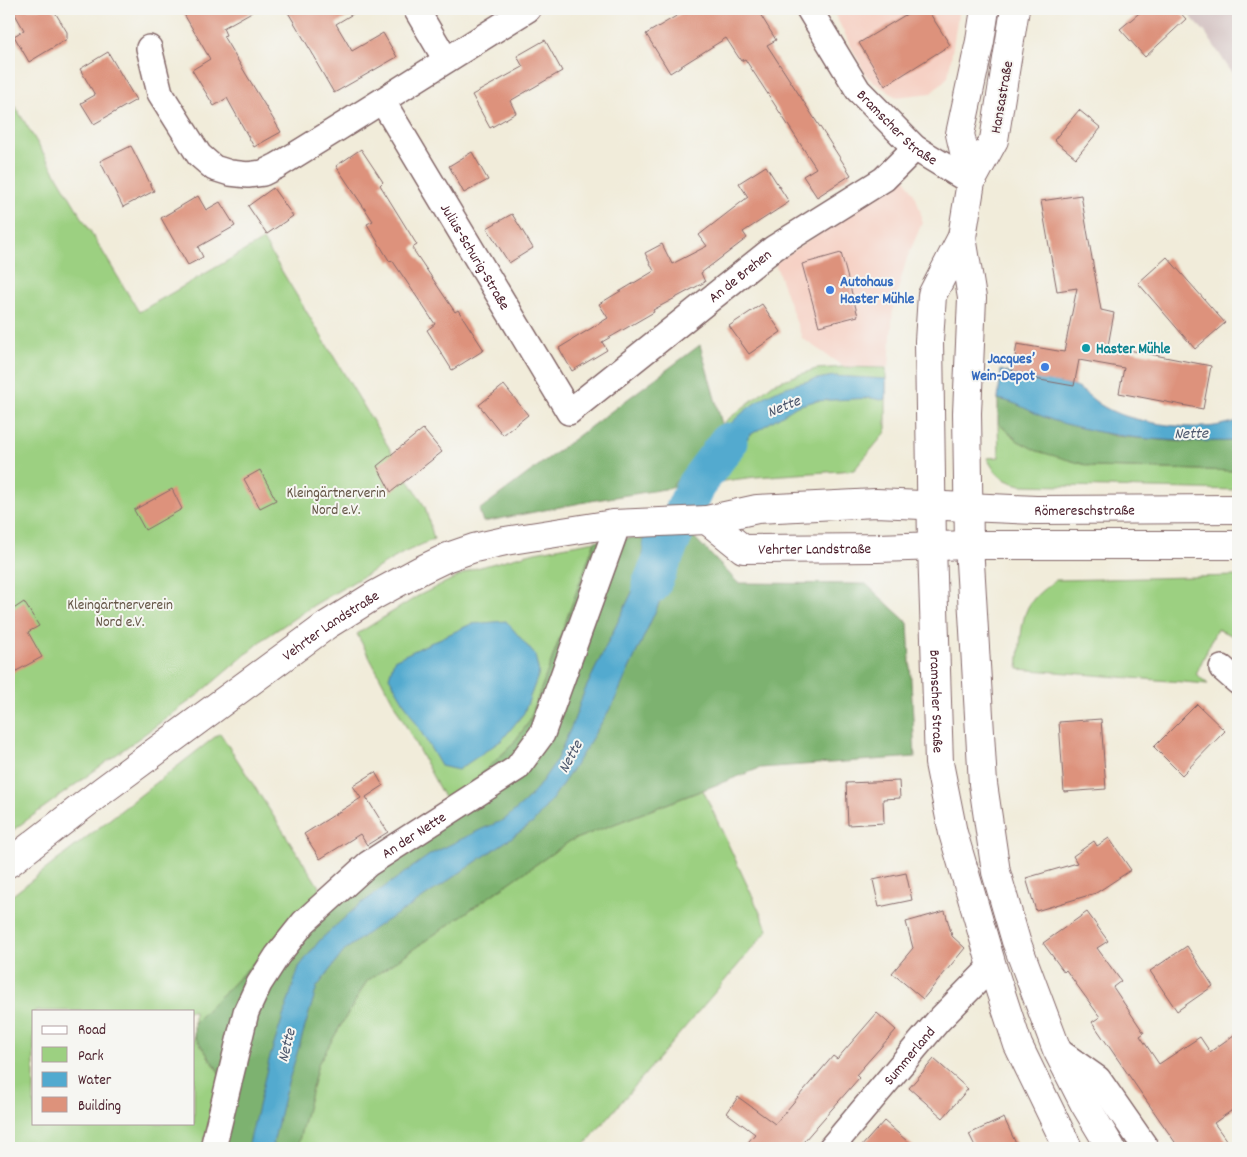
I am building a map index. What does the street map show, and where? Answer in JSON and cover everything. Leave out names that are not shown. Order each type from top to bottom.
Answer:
[{"type":"main road","name":"Hansastraße","points":[[971,182],[960,134],[985,9]]},
{"type":"main road","name":"Hansastraße","points":[[971,182],[994,140],[1016,9]]},
{"type":"main road","name":"Bramscher Straße","points":[[971,182],[962,237],[932,295],[929,340],[931,505],[939,763],[953,833],[992,966],[1018,1045],[1068,1148]]},
{"type":"main road","name":"Bramscher Straße","points":[[962,237],[972,298],[967,413],[969,544],[983,784],[996,872],[1016,941],[1057,1050],[1110,1148]]},
{"type":"main road","name":"Vehrter Landstraße","points":[[9,863],[102,790],[309,638],[375,595],[448,557],[474,548],[505,541],[614,524],[703,520],[757,509],[876,503],[931,505]]},
{"type":"main road","name":"Römereschstraße","points":[[931,505],[1036,510],[1238,509]]},
{"type":"main road","name":"Vehrter Landstraße","points":[[703,520],[743,549],[932,546]]},
{"type":"main road","points":[[932,546],[969,544],[1238,545]]},
{"type":"street","points":[[416,9],[446,60]]},
{"type":"street","points":[[149,48],[160,93],[199,155],[214,168],[230,173],[256,174],[277,166],[383,102],[528,9]]},
{"type":"street","name":"Bramscher Straße","points":[[809,9],[858,90],[915,148],[971,182]]},
{"type":"street","name":"Julius-Schurig-Straße","points":[[383,102],[568,412]]},
{"type":"street","name":"An de Brehen","points":[[568,412],[774,248],[884,178],[915,148]]},
{"type":"street","name":"An der Nette","points":[[212,1148],[246,1012],[259,984],[277,956],[304,922],[368,864],[517,768],[542,734],[614,535],[614,524]]},
{"type":"street","name":"Summerland","points":[[831,1148],[938,1021],[992,966]]},
{"type":"street","points":[[1057,1050],[1098,1079],[1146,1148]]},
{"type":"shaded area","points":[[832,9],[959,9],[948,77],[931,93],[896,97],[867,77]]},
{"type":"shaded area","points":[[1183,9],[1238,9],[1238,82],[1205,32]]},
{"type":"shaded area","points":[[904,176],[916,198],[922,223],[907,258],[893,307],[889,367],[844,367],[802,338],[775,263]]},
{"type":"green space","points":[[9,96],[139,312],[263,240],[425,507],[434,539],[403,553],[314,605],[265,638],[198,695],[9,833]]},
{"type":"green space","points":[[700,345],[722,424],[673,485],[677,487],[596,500],[483,522],[479,510]]},
{"type":"green space","points":[[844,367],[886,368],[886,432],[854,470],[755,477],[677,487],[673,485],[722,424],[774,383],[816,369]]},
{"type":"green space","points":[[998,399],[1014,402],[1044,417],[1115,436],[1183,442],[1238,441],[1238,471],[1093,467],[1037,451],[1018,441],[998,423]]},
{"type":"green space","points":[[998,423],[1018,441],[1093,467],[1238,471],[1238,490],[1021,485],[1000,476],[987,458],[999,457]]},
{"type":"green space","points":[[693,536],[738,583],[866,584],[908,623],[915,757],[760,768],[570,841],[367,981],[318,1064],[297,1148],[222,1148],[235,1095],[195,1036],[195,1022],[323,893],[448,805],[511,746],[529,722],[595,541],[643,537]]},
{"type":"green space","points":[[595,541],[529,722],[511,746],[448,805],[357,634],[418,596],[473,569],[535,552]]},
{"type":"green space","points":[[1238,576],[1238,638],[1217,629],[1196,674],[1208,684],[1018,669],[1025,613],[1037,595],[1056,580]]},
{"type":"green space","points":[[220,733],[323,893],[195,1022],[195,1010],[32,1010],[32,1124],[195,1124],[195,1036],[220,1074],[203,1148],[9,1148],[9,898]]},
{"type":"green space","points":[[703,790],[768,930],[582,1148],[297,1148],[318,1064],[367,981],[570,841]]},
{"type":"water","points":[[1001,370],[1019,376],[1072,386],[1081,390],[1104,407],[1139,420],[1193,427],[1212,426],[1238,421],[1238,441],[1179,441],[1120,436],[1058,422],[998,399]]},
{"type":"water","points":[[834,376],[886,379],[886,399],[815,401],[797,406],[750,435],[725,468],[718,483],[677,487],[718,436],[755,403],[768,395],[792,385]]},
{"type":"water","points":[[693,536],[678,562],[613,704],[553,798],[533,823],[411,906],[376,927],[345,950],[317,987],[285,1093],[272,1148],[248,1148],[269,1060],[299,967],[320,940],[359,905],[431,854],[504,820],[526,801],[556,761],[584,692],[635,586],[643,559],[643,537]]},
{"type":"water","points":[[506,621],[535,655],[539,673],[524,713],[502,740],[458,770],[441,766],[389,677],[394,660],[471,624]]},
{"type":"building","points":[[12,9],[53,9],[67,32],[67,39],[29,62],[14,36],[24,30]]},
{"type":"building","points":[[181,9],[257,9],[223,28],[226,35],[223,36],[281,132],[254,147],[227,98],[214,106],[192,70],[210,59]]},
{"type":"building","points":[[286,9],[361,9],[336,24],[352,51],[383,33],[397,57],[334,93]]},
{"type":"building","points":[[688,9],[757,9],[776,40],[767,45],[851,175],[817,197],[803,176],[816,168],[745,59],[741,61],[726,38],[670,73],[646,34]]},
{"type":"building","points":[[915,9],[927,9],[950,45],[885,86],[859,43]]},
{"type":"building","points":[[1144,9],[1177,9],[1186,19],[1145,57],[1120,29]]},
{"type":"building","points":[[545,40],[562,71],[510,101],[516,113],[490,128],[472,95],[523,67],[517,56]]},
{"type":"building","points":[[108,52],[136,100],[94,124],[81,103],[95,95],[80,69]]},
{"type":"building","points":[[1079,110],[1101,128],[1076,158],[1054,140]]},
{"type":"building","points":[[131,146],[154,191],[123,207],[100,161]]},
{"type":"building","points":[[361,149],[383,182],[380,185],[417,245],[412,248],[455,312],[458,310],[484,350],[452,370],[427,330],[435,324],[392,260],[390,262],[367,224],[373,221],[336,166]]},
{"type":"building","points":[[472,152],[488,180],[464,193],[449,166]]},
{"type":"building","points":[[766,166],[789,202],[743,232],[747,238],[701,273],[705,282],[653,310],[654,312],[602,342],[607,350],[572,371],[559,348],[608,318],[599,304],[654,271],[645,253],[662,244],[672,264],[707,246],[699,235],[748,197],[739,183]]},
{"type":"building","points":[[273,188],[293,216],[267,234],[248,206]]},
{"type":"building","points":[[1081,195],[1101,310],[1114,313],[1108,346],[1211,366],[1203,409],[1119,393],[1124,368],[1079,360],[1074,386],[1012,375],[1017,344],[1064,352],[1077,288],[1057,291],[1041,201]]},
{"type":"building","points":[[198,196],[206,210],[220,202],[235,226],[198,247],[203,257],[188,265],[161,218]]},
{"type":"building","points":[[512,214],[533,248],[509,263],[487,228]]},
{"type":"building","name":"Autohaus Haster Mühle","points":[[841,253],[858,316],[819,326],[802,264]]},
{"type":"building","points":[[1167,257],[1225,323],[1195,349],[1138,283]]},
{"type":"building","points":[[762,304],[781,332],[749,354],[729,326]]},
{"type":"building","points":[[504,385],[528,415],[503,435],[479,405]]},
{"type":"building","points":[[423,429],[442,452],[391,492],[377,466]]},
{"type":"building","points":[[260,470],[276,500],[260,508],[244,479]]},
{"type":"building","points":[[172,489],[182,509],[145,530],[134,510]]},
{"type":"building","points":[[24,602],[39,626],[28,632],[42,657],[9,675],[9,612]]},
{"type":"building","points":[[1197,704],[1225,731],[1182,775],[1154,747]]},
{"type":"building","points":[[1101,719],[1106,789],[1064,792],[1059,722]]},
{"type":"building","points":[[375,772],[383,786],[366,797],[388,832],[367,845],[360,834],[320,859],[304,834],[361,798],[353,786]]},
{"type":"building","points":[[899,781],[900,798],[883,799],[884,823],[848,825],[846,783]]},
{"type":"building","points":[[1109,838],[1131,870],[1096,893],[1036,911],[1026,878],[1077,863],[1073,856],[1094,841],[1097,846]]},
{"type":"building","points":[[906,873],[912,900],[879,907],[873,880]]},
{"type":"building","points":[[945,911],[952,936],[965,948],[923,999],[892,973],[913,948],[906,922]]},
{"type":"building","points":[[1087,912],[1108,941],[1097,948],[1121,981],[1113,987],[1144,1033],[1140,1036],[1159,1064],[1200,1037],[1210,1052],[1238,1032],[1238,1106],[1214,1123],[1232,1148],[1179,1148],[1092,1022],[1100,1017],[1066,970],[1064,972],[1043,943]]},
{"type":"building","points":[[1187,946],[1213,986],[1177,1011],[1150,971]]},
{"type":"building","points":[[877,1013],[896,1030],[856,1075],[859,1078],[798,1148],[743,1148],[755,1134],[727,1113],[738,1097],[775,1124],[833,1056],[837,1059]]},
{"type":"building","points":[[934,1059],[968,1089],[943,1118],[909,1088]]},
{"type":"building","points":[[1004,1118],[1018,1148],[976,1148],[969,1134]]},
{"type":"building","points":[[884,1121],[915,1148],[860,1148]]},
{"type":"waterway","name":"Nette","points":[[651,585],[696,485],[728,442]]},
{"type":"place","name":"Autohaus Haster Mühle","points":[[830,290]]},
{"type":"place","name":"Haster Mühle","points":[[1086,348]]},
{"type":"place","name":"Jacques’ Wein-Depot","points":[[1045,367]]},
{"type":"park label","name":"Kleingärtnerverin Nord e.V.","points":[[336,500]]},
{"type":"park label","name":"Kleingärtnerverein Nord e.V.","points":[[120,612]]}]
